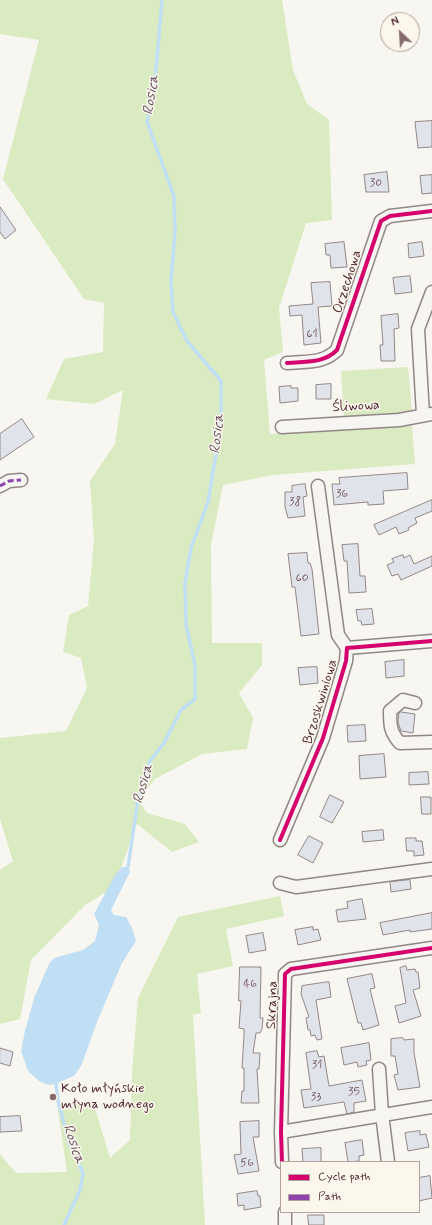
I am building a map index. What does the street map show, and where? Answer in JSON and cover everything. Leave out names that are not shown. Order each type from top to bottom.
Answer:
[{"type":"street","name":"Orzechowa","points":[[287,363],[319,360],[330,357],[337,350],[381,221],[390,216],[432,211]]},
{"type":"street","points":[[427,414],[418,329],[432,292]]},
{"type":"street","name":"Śliwowa","points":[[282,427],[399,420],[427,414]]},
{"type":"street","points":[[0,486],[9,481],[21,480]]},
{"type":"street","name":"Brzoskwiniowa","points":[[280,840],[323,738],[346,661],[346,648],[338,635],[318,486]]},
{"type":"street","name":"Brzoskwiniowa","points":[[346,648],[432,641]]},
{"type":"street","points":[[415,703],[403,700],[390,711],[390,726],[393,735],[400,742],[432,742]]},
{"type":"street","points":[[280,883],[296,887],[432,869]]},
{"type":"street","name":"Skrajna","points":[[282,1161],[281,1132],[284,974],[291,969],[432,948]]},
{"type":"street","points":[[379,1070],[382,1114],[388,1161]]},
{"type":"street","points":[[281,1132],[382,1114],[432,1107]]},
{"type":"street","points":[[285,1213],[285,1225]]},
{"type":"green space","points":[[0,0],[282,0],[293,70],[307,104],[329,120],[332,220],[306,223],[279,308],[283,352],[264,360],[270,434],[412,425],[415,464],[273,475],[223,485],[211,545],[212,643],[262,643],[262,665],[239,693],[253,718],[247,749],[202,754],[155,779],[138,800],[147,813],[185,824],[199,842],[172,852],[137,824],[114,887],[85,905],[31,960],[20,1019],[0,1024],[0,870],[13,861],[0,819],[0,738],[66,731],[87,688],[81,658],[63,652],[69,615],[88,606],[94,540],[90,481],[115,444],[123,390],[94,404],[46,399],[64,359],[103,352],[104,303],[84,299],[3,179],[39,40],[0,34]]},
{"type":"green space","points":[[408,367],[412,412],[344,417],[341,371]]},
{"type":"green space","points":[[280,896],[284,916],[226,929],[233,966],[197,974],[201,1013],[193,1015],[205,1225],[0,1225],[0,1154],[16,1173],[67,1172],[57,1103],[93,1102],[110,1158],[130,1140],[132,1072],[138,998],[178,917]]},
{"type":"water","points":[[122,867],[128,867],[130,872],[111,910],[114,915],[126,917],[132,928],[136,941],[122,963],[97,1022],[82,1064],[74,1076],[55,1084],[48,1085],[39,1081],[28,1071],[21,1051],[34,998],[49,964],[54,958],[83,950],[95,941],[99,925],[94,914],[115,875]]},
{"type":"building","points":[[432,121],[432,147],[418,148],[415,122]]},
{"type":"building","points":[[387,172],[389,192],[366,192],[364,175]]},
{"type":"building","points":[[432,175],[432,193],[422,194],[420,176]]},
{"type":"building","points":[[0,207],[16,230],[5,239],[0,232]]},
{"type":"building","points":[[344,242],[347,267],[331,268],[330,255],[326,255],[325,244]]},
{"type":"building","points":[[422,242],[424,256],[409,258],[408,244]]},
{"type":"building","points":[[410,276],[412,292],[395,294],[393,278]]},
{"type":"building","points":[[330,282],[332,306],[318,307],[321,343],[304,345],[302,315],[290,316],[289,306],[313,304],[311,283]]},
{"type":"building","points":[[398,314],[399,328],[394,329],[395,361],[381,361],[380,345],[383,345],[381,316]]},
{"type":"building","points":[[331,384],[331,399],[316,399],[316,385]]},
{"type":"building","points":[[291,386],[291,388],[298,388],[298,401],[280,403],[279,387]]},
{"type":"building","points":[[22,419],[34,437],[0,460],[0,434]]},
{"type":"building","points":[[407,473],[408,489],[383,491],[384,504],[368,505],[368,502],[334,505],[332,484],[340,484],[339,478]]},
{"type":"building","points":[[305,484],[307,496],[303,497],[305,516],[288,518],[285,507],[285,492],[292,492],[292,486]]},
{"type":"building","points":[[432,500],[432,511],[415,518],[417,523],[408,528],[409,530],[399,534],[396,527],[379,535],[374,525]]},
{"type":"building","points":[[358,544],[360,576],[365,576],[366,592],[349,593],[347,561],[344,561],[342,545]]},
{"type":"building","points":[[307,553],[308,563],[310,563],[312,569],[319,634],[301,636],[295,587],[292,587],[288,554]]},
{"type":"building","points":[[403,555],[404,558],[410,555],[414,564],[432,556],[432,566],[401,580],[398,574],[392,576],[387,565],[394,562],[392,559]]},
{"type":"building","points":[[372,609],[374,624],[362,625],[361,621],[358,621],[356,610]]},
{"type":"building","points":[[404,660],[404,676],[386,678],[385,662]]},
{"type":"building","points":[[317,667],[318,683],[300,685],[298,668]]},
{"type":"building","points":[[399,713],[415,714],[413,733],[401,731],[398,722]]},
{"type":"building","points":[[365,725],[366,741],[348,742],[347,726]]},
{"type":"building","points":[[384,754],[386,777],[360,779],[359,756]]},
{"type":"building","points":[[428,772],[429,784],[409,785],[409,773]]},
{"type":"building","points":[[330,795],[344,802],[332,823],[320,817]]},
{"type":"building","points":[[421,797],[431,797],[431,814],[422,814]]},
{"type":"building","points":[[383,830],[384,840],[363,842],[362,832]]},
{"type":"building","points":[[309,836],[323,843],[313,863],[298,855]]},
{"type":"building","points":[[406,838],[416,838],[416,841],[422,841],[424,855],[414,856],[414,851],[407,851]]},
{"type":"building","points":[[410,880],[411,889],[391,892],[390,882]]},
{"type":"building","points":[[362,899],[366,919],[338,922],[336,910],[348,908],[347,902]]},
{"type":"building","points":[[432,913],[432,929],[410,932],[410,930],[383,935],[380,923]]},
{"type":"building","points":[[313,927],[313,930],[318,929],[321,940],[298,945],[295,930]]},
{"type":"building","points":[[263,933],[266,950],[249,953],[246,936]]},
{"type":"building","points":[[406,966],[407,970],[415,969],[416,972],[418,972],[420,988],[413,990],[421,1016],[399,1023],[395,1006],[406,1003],[400,968]]},
{"type":"building","points":[[240,967],[261,967],[260,1018],[263,1018],[262,1029],[260,1033],[256,1033],[253,1053],[260,1053],[259,1069],[257,1069],[259,1103],[241,1103],[242,1091],[244,1091],[244,1068],[242,1068],[244,1029],[239,1028],[241,1001],[239,1001]]},
{"type":"building","points":[[372,974],[375,988],[370,989],[379,1025],[363,1030],[361,1023],[358,1023],[347,979]]},
{"type":"building","points":[[329,982],[331,997],[316,1000],[322,1039],[317,1040],[315,1035],[311,1036],[310,1030],[308,1030],[306,1018],[309,1017],[301,994],[302,986]]},
{"type":"building","points":[[403,1038],[404,1040],[414,1039],[414,1053],[420,1087],[398,1090],[394,1075],[398,1074],[395,1056],[391,1056],[391,1039]]},
{"type":"building","points":[[369,1043],[371,1060],[366,1061],[367,1065],[358,1067],[357,1062],[344,1065],[341,1048]]},
{"type":"building","points":[[0,1048],[13,1052],[10,1066],[0,1063]]},
{"type":"building","points":[[317,1051],[319,1057],[324,1056],[329,1086],[362,1080],[366,1101],[354,1103],[354,1112],[347,1114],[344,1102],[304,1108],[301,1090],[311,1089],[306,1053]]},
{"type":"building","points":[[20,1116],[22,1131],[0,1132],[0,1117]]},
{"type":"building","points":[[259,1121],[259,1137],[253,1137],[259,1171],[238,1174],[234,1155],[241,1154],[240,1122]]},
{"type":"building","points":[[420,1131],[420,1135],[426,1134],[429,1147],[408,1151],[405,1133]]},
{"type":"building","points":[[362,1140],[364,1155],[359,1156],[359,1161],[348,1161],[345,1143]]},
{"type":"building","points":[[321,1148],[321,1161],[303,1161],[302,1149]]},
{"type":"building","points":[[430,1176],[432,1198],[420,1201],[420,1178]]},
{"type":"building","points":[[257,1191],[258,1196],[260,1196],[261,1207],[244,1210],[244,1205],[238,1206],[237,1194]]},
{"type":"building","points":[[308,1215],[324,1215],[324,1225],[309,1225]]},
{"type":"waterway","name":"Rosica","points":[[128,867],[138,799],[150,761],[164,743],[181,710],[195,699],[195,665],[186,625],[185,583],[191,548],[208,502],[221,423],[221,381],[187,341],[173,312],[171,282],[175,232],[174,196],[147,122],[154,93],[162,0]]},
{"type":"waterway","name":"Rosica","points":[[56,1084],[58,1100],[69,1143],[83,1173],[80,1190],[64,1225]]},
{"type":"marked path","points":[[0,486],[9,481],[21,480]]},
{"type":"cycle path","points":[[287,363],[320,360],[326,358],[337,350],[381,221],[390,216],[432,211]]},
{"type":"cycle path","points":[[280,840],[323,738],[346,661],[347,648],[432,641]]},
{"type":"cycle path","points":[[282,1161],[281,1132],[285,974],[291,969],[432,948]]},
{"type":"place","name":"Koło młyńskie młyna wodnego","points":[[53,1097]]}]
